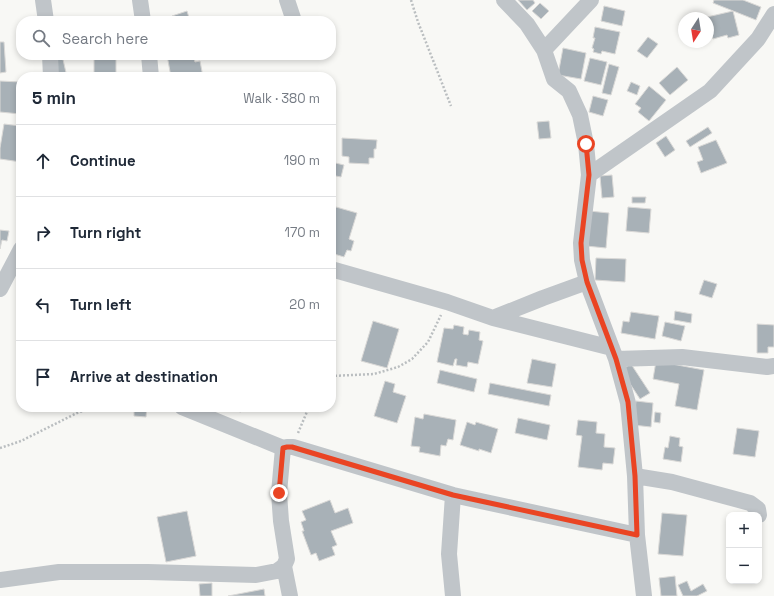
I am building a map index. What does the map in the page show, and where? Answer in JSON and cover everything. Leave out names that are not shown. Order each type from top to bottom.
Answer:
[{"type":"street","points":[[43,0],[45,16]]},
{"type":"street","points":[[140,0],[143,16]]},
{"type":"street","points":[[287,0],[292,16]]},
{"type":"street","points":[[504,0],[527,24],[544,50],[554,79],[569,91],[580,115],[586,144],[589,175],[581,243],[582,260],[587,282],[614,354],[628,402],[635,476],[637,535],[644,596]]},
{"type":"street","points":[[544,50],[591,0]]},
{"type":"street","points":[[589,175],[710,92],[758,39],[774,14]]},
{"type":"street","points":[[50,60],[51,72]]},
{"type":"street","points":[[149,60],[150,72]]},
{"type":"street","points":[[0,289],[16,259]]},
{"type":"street","points":[[336,270],[447,302],[493,318],[614,354],[682,357],[767,367],[774,366]]},
{"type":"street","points":[[493,318],[587,282]]},
{"type":"street","points":[[195,412],[288,448],[453,495],[637,535]]},
{"type":"street","points":[[288,448],[279,493],[281,521],[287,558],[284,566],[290,596]]},
{"type":"street","points":[[635,476],[672,482],[750,503],[758,509],[758,512]]},
{"type":"street","points":[[453,495],[449,554],[453,596]]},
{"type":"street","points":[[0,580],[59,572],[148,572],[256,575],[277,571],[284,566]]},
{"type":"path","points":[[411,0],[418,22],[451,106]]},
{"type":"path","points":[[336,376],[374,374],[398,367],[412,359],[428,342],[447,302]]},
{"type":"path","points":[[0,448],[21,441],[76,412]]},
{"type":"path","points":[[288,448],[306,412]]},
{"type":"building","points":[[518,0],[533,0],[535,3],[527,10]]},
{"type":"building","points":[[714,0],[743,0],[761,7],[756,20],[713,3]]},
{"type":"building","points":[[540,3],[549,11],[541,19],[532,11]]},
{"type":"building","points":[[604,6],[625,11],[622,26],[601,21]]},
{"type":"building","points":[[187,11],[188,16],[172,16]]},
{"type":"building","points":[[733,11],[739,35],[728,38],[727,35],[714,39],[714,15]]},
{"type":"building","points":[[595,27],[620,32],[615,54],[602,51],[601,54],[593,52],[594,49],[592,48],[595,38],[593,38]]},
{"type":"building","points":[[648,37],[658,44],[647,58],[637,51]]},
{"type":"building","points":[[0,42],[4,42],[6,72],[0,73]]},
{"type":"building","points":[[563,48],[586,53],[581,79],[558,75]]},
{"type":"building","points":[[590,58],[607,62],[601,85],[584,81]]},
{"type":"building","points":[[51,60],[63,60],[66,72],[54,72]]},
{"type":"building","points":[[94,60],[116,60],[116,72],[94,72]]},
{"type":"building","points":[[168,60],[200,61],[202,72],[170,72]]},
{"type":"building","points":[[609,64],[619,67],[611,95],[602,93]]},
{"type":"building","points":[[677,67],[688,80],[670,95],[659,83]]},
{"type":"building","points":[[0,81],[16,82],[16,114],[0,112]]},
{"type":"building","points":[[631,82],[640,86],[637,95],[627,91]]},
{"type":"building","points":[[649,86],[666,100],[649,121],[638,112],[641,108],[635,104]]},
{"type":"building","points":[[593,96],[608,100],[603,116],[589,112]]},
{"type":"building","points":[[549,121],[551,138],[539,139],[537,122]]},
{"type":"building","points":[[4,124],[16,125],[16,161],[0,159],[0,148]]},
{"type":"building","points":[[708,127],[712,133],[690,147],[686,141]]},
{"type":"building","points":[[666,136],[675,150],[665,157],[656,143]]},
{"type":"building","points":[[342,138],[377,140],[376,149],[374,149],[374,158],[369,158],[369,164],[349,163],[349,157],[342,156]]},
{"type":"building","points":[[716,140],[727,163],[701,173],[697,162],[703,160],[698,147]]},
{"type":"building","points":[[336,163],[344,165],[341,177],[336,176]]},
{"type":"building","points":[[612,175],[614,197],[602,198],[600,176]]},
{"type":"building","points":[[632,197],[646,197],[645,203],[632,203]]},
{"type":"building","points":[[336,207],[357,213],[349,239],[354,241],[351,251],[347,250],[344,257],[336,255]]},
{"type":"building","points":[[628,207],[651,209],[649,233],[626,231]]},
{"type":"building","points":[[589,211],[609,213],[606,248],[586,246]]},
{"type":"building","points":[[0,230],[9,231],[7,241],[2,240],[0,249]]},
{"type":"building","points":[[596,258],[626,259],[625,282],[595,280]]},
{"type":"building","points":[[704,280],[717,284],[712,298],[699,294]]},
{"type":"building","points":[[675,311],[692,314],[691,323],[674,320]]},
{"type":"building","points":[[631,312],[659,316],[655,339],[621,333],[623,321],[629,322]]},
{"type":"building","points":[[373,321],[399,329],[387,368],[361,361]]},
{"type":"building","points":[[665,322],[685,326],[681,341],[662,336]]},
{"type":"building","points":[[757,324],[774,325],[774,347],[768,347],[768,353],[757,353]]},
{"type":"building","points":[[454,325],[464,327],[463,334],[468,335],[469,330],[480,332],[479,340],[483,341],[478,364],[468,362],[467,367],[456,365],[457,359],[455,359],[453,366],[437,362],[444,328],[453,329]]},
{"type":"building","points":[[532,359],[556,364],[552,387],[527,383]]},
{"type":"building","points":[[656,361],[704,370],[697,410],[675,406],[679,384],[653,379]]},
{"type":"building","points":[[631,364],[650,393],[640,399],[621,370]]},
{"type":"building","points":[[440,370],[477,379],[474,392],[437,383]]},
{"type":"building","points":[[385,381],[395,384],[393,392],[406,396],[397,423],[374,416]]},
{"type":"building","points":[[490,383],[551,395],[549,406],[488,394]]},
{"type":"building","points":[[636,401],[653,403],[651,427],[633,425]]},
{"type":"building","points":[[134,412],[146,412],[146,417],[134,416]]},
{"type":"building","points":[[655,412],[661,413],[660,423],[654,422]]},
{"type":"building","points":[[424,414],[456,420],[453,440],[448,439],[446,446],[441,445],[440,456],[419,452],[420,447],[411,446],[415,417],[423,419]]},
{"type":"building","points":[[518,418],[550,425],[547,440],[515,433]]},
{"type":"building","points":[[578,420],[597,422],[596,433],[605,434],[604,447],[615,448],[613,464],[603,463],[602,470],[578,467],[582,436],[576,435]]},
{"type":"building","points":[[467,422],[475,425],[476,422],[498,429],[491,453],[460,445]]},
{"type":"building","points":[[737,428],[759,431],[755,457],[733,454]]},
{"type":"building","points":[[670,436],[680,438],[679,446],[683,447],[681,462],[663,459],[665,447],[668,448]]},
{"type":"building","points":[[330,500],[335,513],[348,508],[353,523],[331,531],[337,545],[332,547],[335,555],[319,561],[316,553],[311,555],[302,531],[304,531],[301,522],[306,520],[302,511]]},
{"type":"building","points":[[187,511],[196,556],[166,562],[157,517]]},
{"type":"building","points":[[662,513],[687,515],[683,556],[658,554]]},
{"type":"building","points":[[675,576],[677,596],[661,596],[659,578]]},
{"type":"building","points":[[687,581],[691,591],[703,584],[707,591],[697,596],[683,596],[678,585]]},
{"type":"building","points":[[212,583],[212,596],[200,596],[199,584]]},
{"type":"building","points":[[264,589],[265,596],[228,596]]},
{"type":"route","points":[[279,493],[283,448],[292,447],[453,495],[637,535],[633,443],[628,402],[616,359],[587,282],[582,260],[581,243],[589,175],[586,144]]}]
